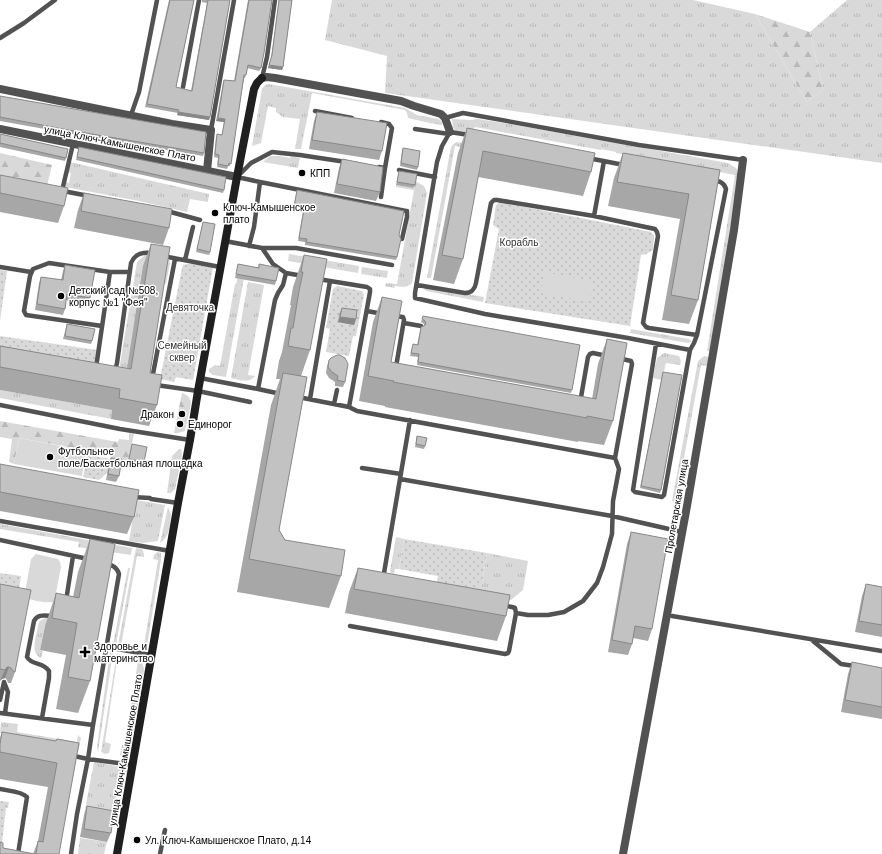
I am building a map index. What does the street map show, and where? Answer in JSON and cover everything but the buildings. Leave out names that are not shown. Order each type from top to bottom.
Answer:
[{"type":"street","points":[[262,78],[274,78],[401,101],[440,114],[445,118],[449,133]]},
{"type":"street","name":"улица Ключ-Камышенское Плато","points":[[117,854],[220,267],[254,89],[262,78]]},
{"type":"street","points":[[0,89],[172,124],[211,130],[207,171]]},
{"type":"street","name":"улица Ключ-Камышенское Плато","points":[[0,129],[237,177]]},
{"type":"street","name":"Пролетарская улица","points":[[624,854],[733,238],[743,160]]},
{"type":"lane","points":[[0,38],[24,23],[55,0]]},
{"type":"lane","points":[[132,115],[139,92],[157,0]]},
{"type":"lane","points":[[183,87],[198,0]]},
{"type":"lane","points":[[211,130],[234,0]]},
{"type":"lane","points":[[262,78],[267,57],[275,0]]},
{"type":"lane","points":[[315,111],[361,119]]},
{"type":"lane","points":[[445,118],[463,113],[639,145],[743,160]]},
{"type":"lane","points":[[376,122],[388,124],[392,128],[381,197]]},
{"type":"lane","points":[[415,129],[477,137]]},
{"type":"lane","points":[[449,133],[442,146],[437,162],[415,293],[416,299],[487,314],[690,350]]},
{"type":"lane","points":[[73,144],[60,190],[93,196]]},
{"type":"lane","points":[[237,177],[251,163],[272,152],[354,163]]},
{"type":"lane","points":[[581,157],[627,165]]},
{"type":"lane","points":[[594,216],[604,161]]},
{"type":"lane","points":[[377,167],[385,168]]},
{"type":"lane","points":[[399,170],[435,177]]},
{"type":"lane","points":[[237,177],[406,210],[407,217],[402,239]]},
{"type":"lane","points":[[656,344],[634,490],[635,492],[662,498],[664,495],[690,350],[697,335],[726,189],[721,182],[703,178]]},
{"type":"lane","points":[[249,246],[254,226],[260,182]]},
{"type":"lane","points":[[417,285],[465,293],[474,288],[491,203],[494,200],[594,216],[653,228],[656,231],[658,236],[643,323],[648,328],[697,335]]},
{"type":"lane","points":[[163,211],[200,220]]},
{"type":"lane","points":[[185,260],[193,227]]},
{"type":"lane","points":[[225,241],[262,248],[296,248],[392,266]]},
{"type":"lane","points":[[262,248],[273,264],[286,273],[367,287],[370,289],[349,407]]},
{"type":"lane","points":[[108,372],[114,369],[117,363],[132,259],[139,254],[150,253],[220,267]]},
{"type":"lane","points":[[175,258],[151,382],[157,385],[198,391],[250,402]]},
{"type":"lane","points":[[102,326],[26,315],[24,311],[31,272],[33,269],[49,263],[110,272],[130,272]]},
{"type":"lane","points":[[0,267],[31,272]]},
{"type":"lane","points":[[88,368],[98,370],[102,326],[110,272]]},
{"type":"lane","points":[[258,389],[275,300],[283,285],[286,273]]},
{"type":"lane","points":[[310,399],[330,281]]},
{"type":"lane","points":[[367,311],[403,317],[404,323],[395,373]]},
{"type":"lane","points":[[404,323],[421,326]]},
{"type":"lane","points":[[516,613],[528,615],[548,615],[564,612],[583,601],[597,583],[612,534],[613,501],[619,469],[615,458],[632,364],[631,361],[590,354],[588,357],[580,404],[575,406]]},
{"type":"lane","points":[[200,378],[288,395]]},
{"type":"lane","points":[[334,404],[337,390]]},
{"type":"lane","points":[[295,396],[349,407],[357,411],[615,458]]},
{"type":"lane","points":[[0,405],[120,429],[190,440]]},
{"type":"lane","points":[[383,584],[410,420]]},
{"type":"lane","points":[[362,468],[612,516],[682,532]]},
{"type":"lane","points":[[130,496],[178,503]]},
{"type":"lane","points":[[0,521],[170,551]]},
{"type":"lane","points":[[0,540],[93,560]]},
{"type":"lane","points":[[65,606],[74,556]]},
{"type":"lane","points":[[71,854],[74,829],[88,759],[119,574],[114,566],[100,562]]},
{"type":"lane","points":[[350,626],[505,654],[509,651],[516,613],[515,608],[496,604]]},
{"type":"lane","points":[[42,718],[49,671],[43,665],[29,661],[26,656],[36,618],[42,615],[61,617]]},
{"type":"lane","points":[[672,616],[882,651]]},
{"type":"lane","points":[[812,639],[842,664],[862,667]]},
{"type":"lane","points":[[106,647],[151,655]]},
{"type":"lane","points":[[0,700],[4,682],[8,692],[2,713],[93,725]]},
{"type":"lane","points":[[74,756],[132,765]]},
{"type":"lane","points":[[0,789],[24,794],[27,797],[18,854]]},
{"type":"lane","points":[[160,854],[165,830]]},
{"type":"green space","points":[[332,0],[693,0],[755,14],[807,102],[823,90],[810,32],[847,0],[882,0],[882,163],[385,93],[387,56],[325,40]]},
{"type":"green space","points":[[755,14],[810,32],[823,90],[807,102]]},
{"type":"green space","points":[[269,84],[405,108],[417,115],[439,119],[442,122],[442,125],[408,118],[405,110],[312,93],[301,149],[295,149],[300,119],[283,117],[276,112],[276,108],[268,106],[261,143],[252,146],[262,89],[265,85]]},
{"type":"green space","points":[[452,119],[478,119],[510,124],[728,163],[736,168],[739,173],[712,352],[707,351],[735,175],[601,149],[475,127],[469,133],[456,131],[453,128]]},
{"type":"green space","points":[[457,142],[494,149],[493,153],[455,146],[431,278],[427,278],[450,150],[451,147]]},
{"type":"green space","points":[[0,153],[52,165],[47,186],[0,177]]},
{"type":"green space","points":[[270,156],[290,158],[291,156],[300,158],[298,168],[263,162]]},
{"type":"green space","points":[[70,162],[209,194],[208,202],[190,199],[187,212],[65,187],[66,182],[69,183],[71,173],[68,172]]},
{"type":"green space","points":[[415,181],[424,186],[427,193],[412,283],[402,287],[395,286],[394,288],[385,286],[386,283],[397,284],[414,190],[396,187],[396,185],[413,188]]},
{"type":"green space","name":"Корабль","points":[[500,202],[651,232],[654,236],[653,250],[641,255],[630,326],[485,303],[499,229],[493,225],[496,205]]},
{"type":"green space","points":[[289,254],[359,266],[358,273],[288,261]]},
{"type":"green space","points":[[145,255],[169,260],[170,263],[166,284],[160,282],[125,380],[118,376],[137,262]]},
{"type":"green space","points":[[187,264],[213,267],[193,380],[176,377],[174,382],[160,379],[182,268],[183,265]]},
{"type":"green space","points":[[240,266],[246,267],[226,377],[213,375],[209,372],[209,369],[215,365],[220,366],[235,284]]},
{"type":"green space","points":[[362,267],[388,271],[387,278],[361,274]]},
{"type":"green space","points":[[0,270],[7,271],[0,321]]},
{"type":"green space","points":[[544,272],[593,281],[589,302],[540,293]]},
{"type":"green space","points":[[248,282],[264,285],[248,375],[255,376],[250,380],[244,381],[231,378]]},
{"type":"green space","points":[[337,286],[362,291],[364,295],[356,336],[353,336],[349,356],[326,352],[330,329],[326,328],[333,289]]},
{"type":"green space","points":[[425,287],[484,297],[483,302],[426,291],[424,289]]},
{"type":"green space","points":[[631,329],[689,339],[692,342],[688,343],[630,333]]},
{"type":"green space","points":[[0,336],[97,350],[95,364],[0,347]]},
{"type":"green space","points":[[664,353],[679,356],[681,361],[680,365],[666,363],[662,380],[653,378],[657,358]]},
{"type":"green space","points":[[704,356],[712,358],[711,367],[701,365],[676,502],[672,501],[698,361]]},
{"type":"green space","points":[[0,390],[113,410],[111,419],[0,398]]},
{"type":"green space","points":[[182,393],[190,399],[190,408],[185,431],[174,433]]},
{"type":"green space","points":[[0,421],[118,442],[119,439],[129,440],[129,433],[134,434],[128,463],[121,461],[120,465],[109,464],[111,455],[19,438],[14,464],[9,462],[12,439],[0,437]]},
{"type":"green space","name":"Футбольное поле/Баскетбольная площадка","points":[[19,438],[86,451],[82,476],[14,464]]},
{"type":"green space","points":[[179,449],[181,449],[182,455],[175,489],[171,493],[167,493],[172,456]]},
{"type":"green space","points":[[88,455],[110,459],[108,472],[99,480],[83,477]]},
{"type":"green space","points":[[136,500],[165,505],[158,541],[143,543],[129,541]]},
{"type":"green space","points":[[168,507],[171,514],[169,530],[166,537],[160,543]]},
{"type":"green space","points":[[0,524],[132,548],[131,555],[78,547],[79,542],[0,529]]},
{"type":"green space","points":[[396,537],[404,539],[399,569],[395,569],[394,574],[390,571]]},
{"type":"green space","points":[[404,539],[487,553],[480,594],[441,587],[437,581],[438,576],[399,569]]},
{"type":"green space","points":[[136,548],[142,549],[144,557],[137,556],[121,646],[118,645]]},
{"type":"green space","points":[[157,552],[161,553],[161,560],[147,646],[144,645],[158,560],[153,559]]},
{"type":"green space","points":[[487,553],[528,561],[523,590],[511,600],[480,594]]},
{"type":"green space","points":[[36,554],[58,559],[60,562],[61,567],[53,602],[40,602],[27,598],[25,592],[31,559]]},
{"type":"green space","points":[[128,568],[130,568],[116,645],[113,644]]},
{"type":"green space","points":[[0,573],[21,576],[17,599],[0,596]]},
{"type":"green space","points":[[45,618],[55,619],[54,627],[45,626],[40,650],[43,651],[41,658],[37,656],[35,652],[35,643],[38,625],[40,621]]},
{"type":"green space","points":[[110,651],[113,652],[98,752],[97,747]]},
{"type":"green space","points":[[117,653],[122,657],[124,662],[117,661],[105,742],[111,744],[109,753],[105,754],[101,752]]},
{"type":"green space","points":[[138,661],[142,664],[144,670],[130,754],[126,758],[120,755],[122,745],[129,746],[135,713],[130,712]]},
{"type":"green space","points":[[1,722],[18,724],[17,732],[77,742],[78,735],[81,738],[78,752],[73,751],[73,746],[0,733]]},
{"type":"green space","points":[[94,762],[122,767],[126,769],[127,772],[126,776],[121,777],[111,820],[84,815]]},
{"type":"green space","points":[[0,801],[9,802],[8,808],[6,808],[2,843],[0,842]]},
{"type":"green space","points":[[80,838],[107,842],[104,854],[78,854]]},
{"type":"place","name":"КПП","points":[[302,173]]},
{"type":"place","name":"Ключ-Камышенское плато","points":[[215,213]]},
{"type":"place","name":"Детский сад №508, корпус №1 \"Фея\"","points":[[61,296]]},
{"type":"place","name":"Дракон","points":[[182,414]]},
{"type":"place","name":"Единорог","points":[[180,424]]},
{"type":"place","name":"Футбольное поле/Баскетбольная площадка","points":[[50,457]]},
{"type":"place","name":"Здоровье и материнство","points":[[85,652]]},
{"type":"place","name":"Ул. Ключ-Камышенское Плато, д.14","points":[[137,840]]},
{"type":"park label","name":"Девяточка","points":[[190,307]]},
{"type":"park label","name":"Семейный сквер","points":[[182,350]]}]
